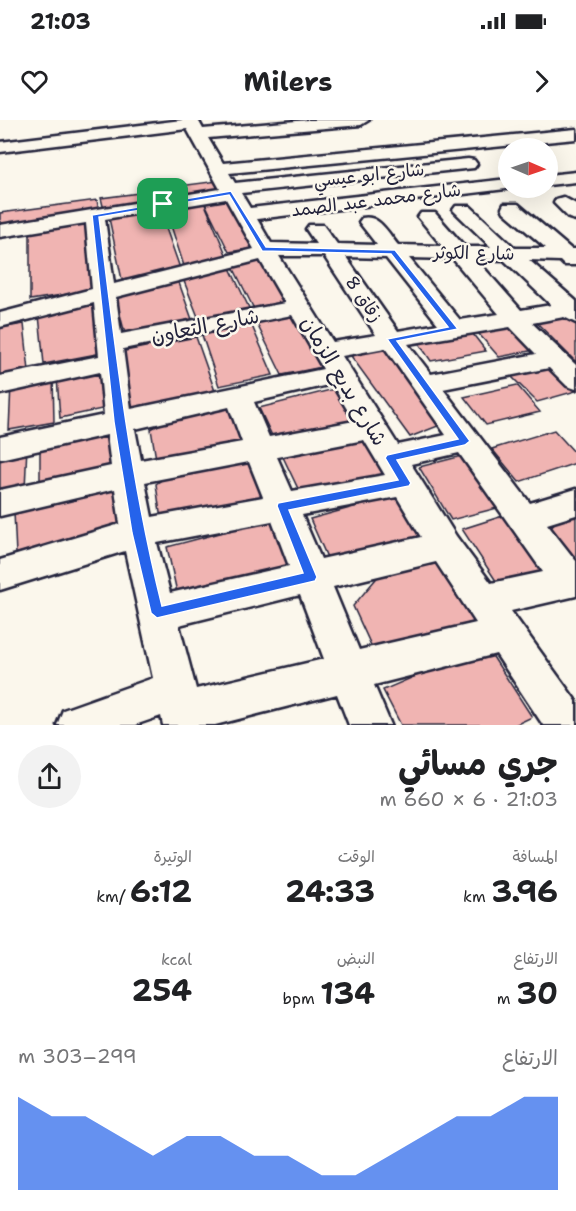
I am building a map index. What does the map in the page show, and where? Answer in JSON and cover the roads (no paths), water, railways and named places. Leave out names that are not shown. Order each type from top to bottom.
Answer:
[{"type":"street","points":[[34,207],[216,162],[361,120]]},
{"type":"street","points":[[0,147],[216,162],[576,134]]},
{"type":"street","points":[[0,231],[95,215],[216,162]]},
{"type":"street","name":"شارع ابو عيسي","points":[[216,162],[485,162]]},
{"type":"street","name":"شارع محمد عبد الصمد","points":[[216,162],[498,183]]},
{"type":"street","name":"شارع بديع الزمان","points":[[216,162],[265,250],[444,546],[568,725]]},
{"type":"street","points":[[558,179],[576,177]]},
{"type":"street","points":[[511,208],[573,258]]},
{"type":"street","points":[[463,210],[573,311]]},
{"type":"street","points":[[95,215],[119,422],[138,533],[180,709]]},
{"type":"street","points":[[428,218],[553,359],[576,380]]},
{"type":"street","points":[[369,222],[454,329]]},
{"type":"street","name":"زقاق 8","points":[[316,229],[391,339],[465,441],[573,581]]},
{"type":"street","name":"شارع الكوثر","points":[[0,320],[265,250],[510,254],[573,258]]},
{"type":"street","name":"شارع التعاون","points":[[0,385],[111,352],[299,307]]},
{"type":"street","points":[[0,448],[238,396],[391,339],[573,311]]},
{"type":"street","points":[[424,384],[553,359]]},
{"type":"street","points":[[238,396],[370,725]]},
{"type":"street","points":[[0,503],[128,474],[372,428]]},
{"type":"street","points":[[0,575],[138,533],[282,506],[398,470],[465,441]]},
{"type":"street","points":[[523,518],[576,502]]},
{"type":"street","points":[[157,613],[444,546]]},
{"type":"street","points":[[481,602],[573,581]]},
{"type":"street","points":[[78,725],[180,709],[349,673],[504,634]]}]
